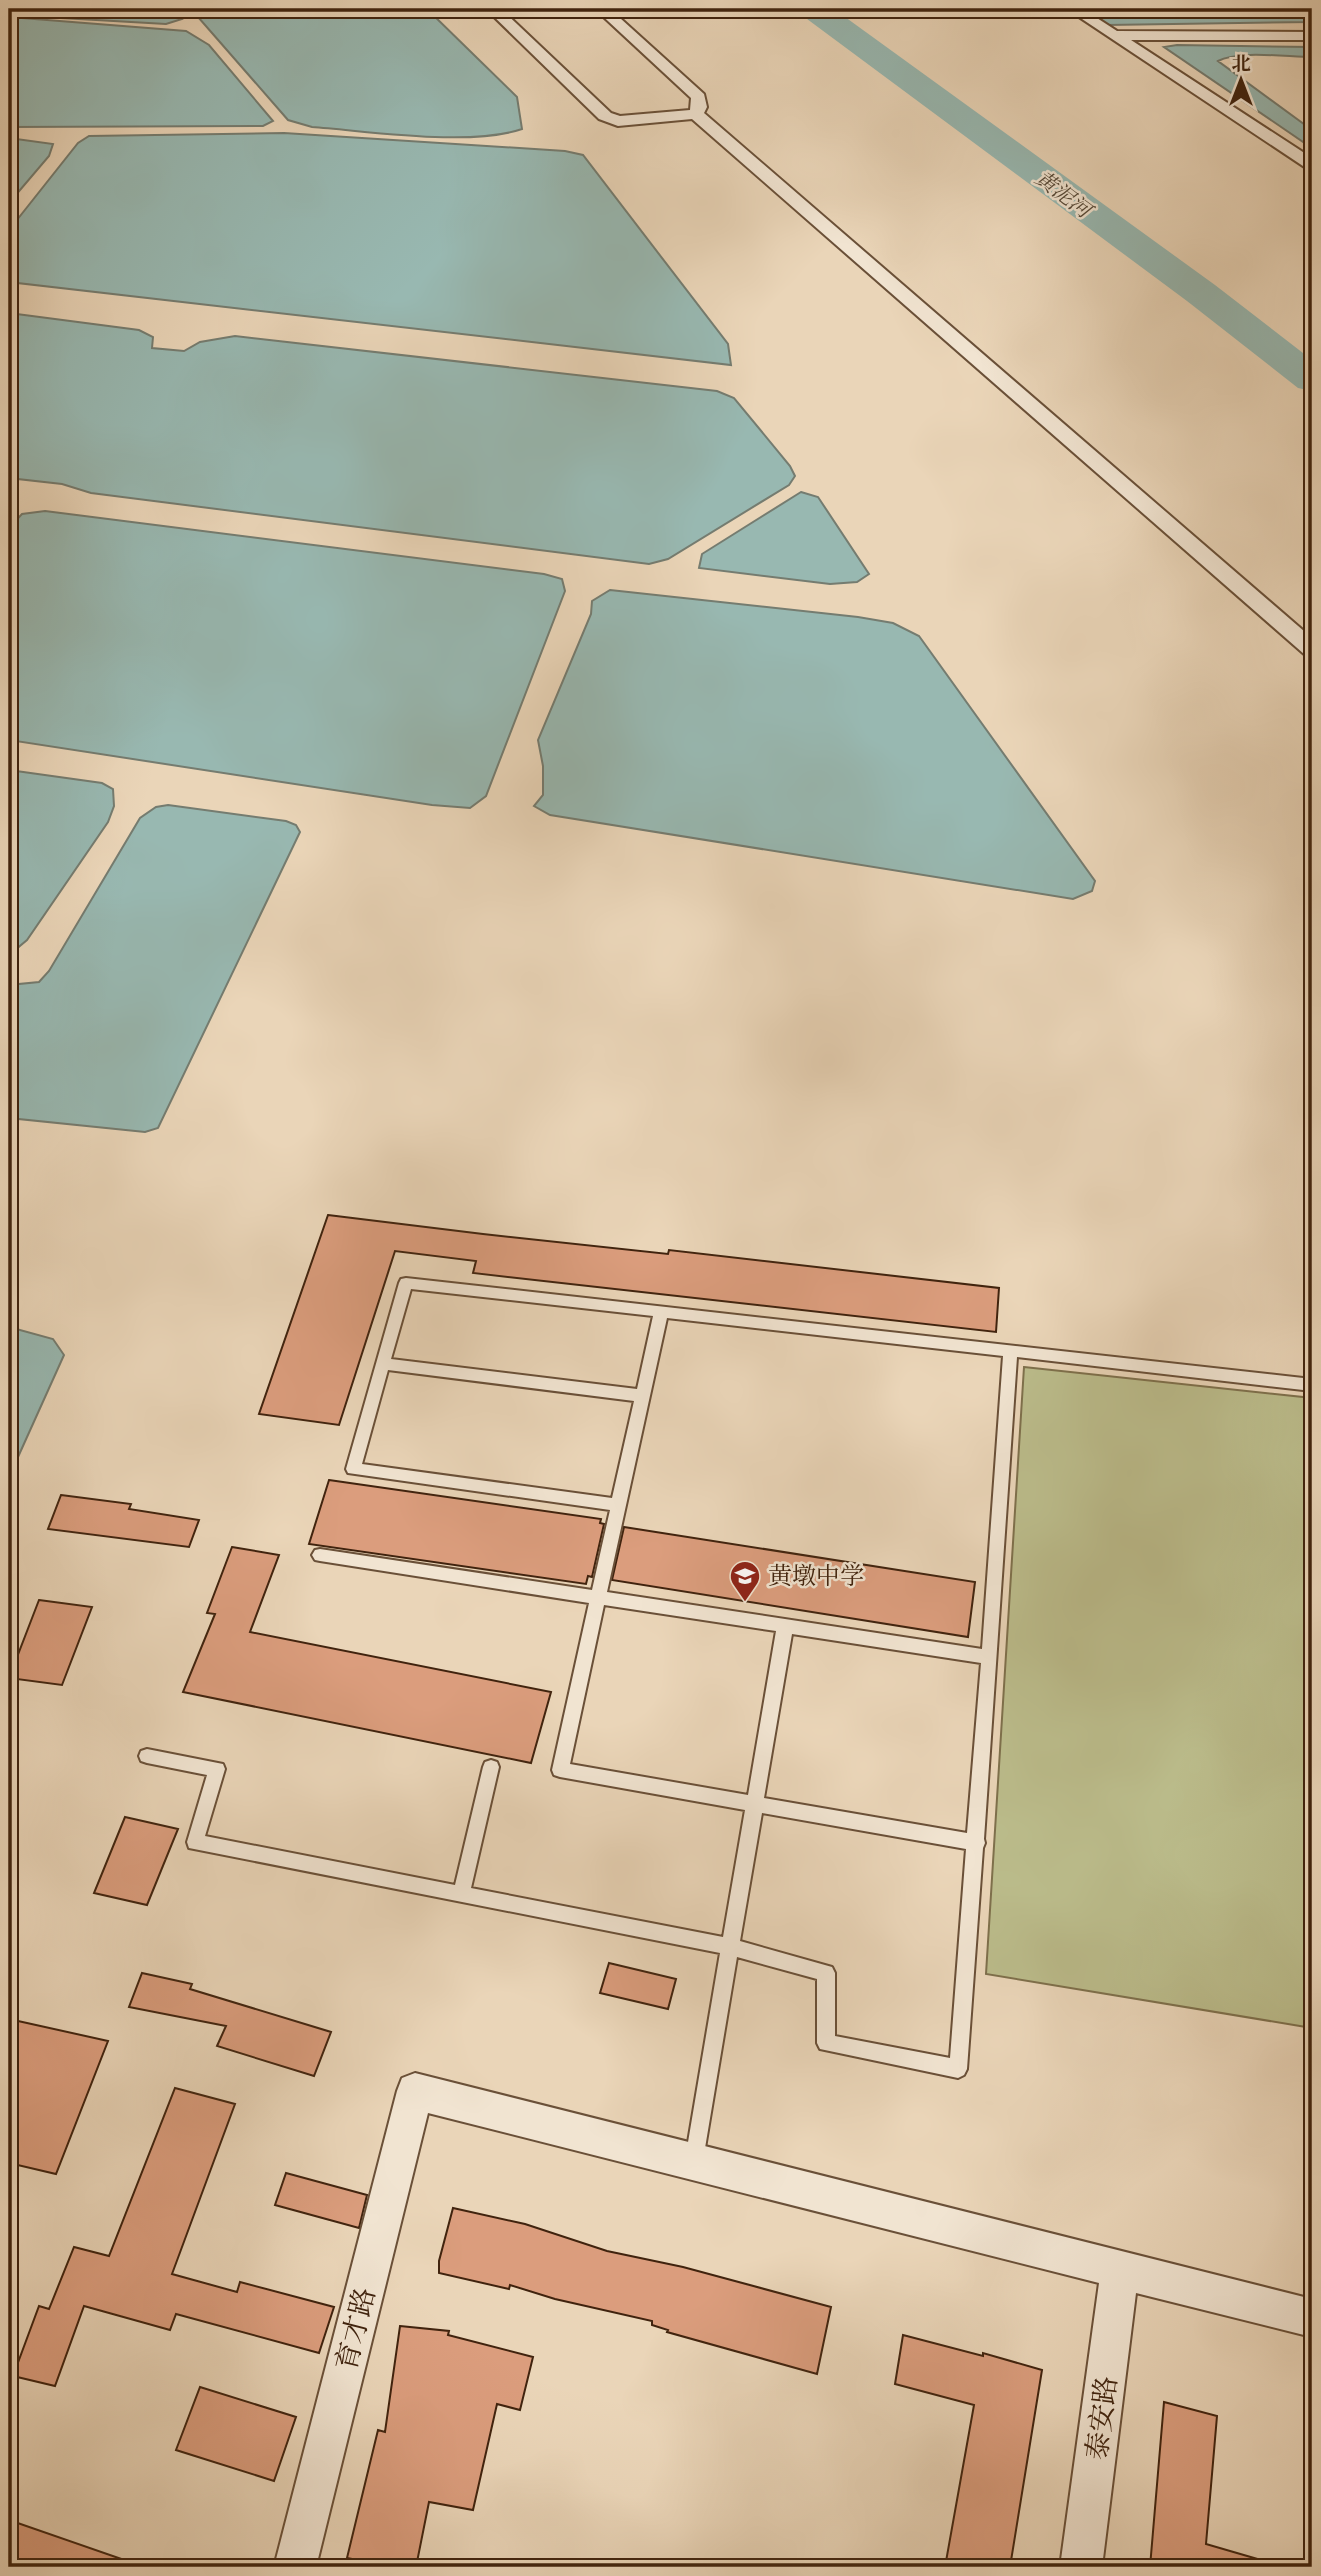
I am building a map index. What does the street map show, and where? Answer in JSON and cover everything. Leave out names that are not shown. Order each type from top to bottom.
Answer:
[{"type":"street","points":[[494,9],[605,116],[618,121],[696,114],[1312,649]]},
{"type":"street","points":[[601,9],[699,97],[696,114]]},
{"type":"street","points":[[1074,9],[1312,165]]},
{"type":"street","points":[[1113,35],[1312,36]]},
{"type":"street","name":"育才路","points":[[295,2567],[415,2091],[694,2160]]},
{"type":"street","points":[[694,2160],[1312,2318]]},
{"type":"street","name":"泰安路","points":[[1081,2567],[1120,2269]]},
{"type":"lane","points":[[619,1505],[353,1469],[406,1283],[1312,1385]]},
{"type":"lane","points":[[661,1312],[560,1770],[977,1843]]},
{"type":"lane","points":[[147,1756],[217,1769],[195,1842],[730,1947],[826,1973],[826,2043],[958,2069],[977,1843],[1010,1352]]},
{"type":"lane","points":[[383,1364],[643,1396]]},
{"type":"lane","points":[[320,1555],[989,1657]]},
{"type":"lane","points":[[694,2160],[785,1627]]},
{"type":"lane","points":[[461,1894],[491,1766]]},
{"type":"green space","points":[[1024,1367],[1312,1398],[1312,2028],[986,1974]]},
{"type":"water","points":[[9,9],[174,9],[182,19],[166,24],[9,15]]},
{"type":"water","points":[[191,9],[427,9],[517,97],[522,129],[475,137],[419,136],[312,127],[288,120]]},
{"type":"water","points":[[1083,9],[1312,9],[1312,22],[1107,25]]},
{"type":"water","points":[[9,17],[186,31],[209,45],[273,121],[263,126],[9,127]]},
{"type":"water","points":[[1164,47],[1312,47],[1312,57],[1250,55],[1218,61],[1312,130],[1312,148]]},
{"type":"water","points":[[284,133],[565,151],[583,155],[728,344],[731,365],[9,282],[9,230],[78,143],[89,136]]},
{"type":"water","points":[[9,138],[53,144],[49,156],[9,203]]},
{"type":"water","points":[[9,313],[139,330],[153,337],[152,348],[184,351],[200,342],[235,336],[717,391],[734,398],[790,466],[795,476],[789,485],[668,559],[649,564],[91,493],[62,484],[9,478]]},
{"type":"water","points":[[801,492],[818,497],[869,574],[857,582],[830,584],[699,568],[702,554]]},
{"type":"water","points":[[45,511],[544,574],[562,579],[565,591],[486,796],[470,808],[432,805],[9,740],[9,528],[22,514]]},
{"type":"water","points":[[610,590],[858,617],[893,623],[919,636],[1095,881],[1092,891],[1073,899],[550,815],[534,806],[543,795],[543,766],[538,740],[591,614],[592,601]]},
{"type":"water","points":[[9,770],[102,783],[113,789],[114,806],[108,822],[27,940],[9,955]]},
{"type":"water","points":[[168,805],[286,821],[296,825],[300,832],[158,1128],[145,1132],[9,1118],[9,985],[39,982],[49,971],[140,818],[156,807]]},
{"type":"water","points":[[9,1327],[53,1339],[64,1355],[9,1477]]},
{"type":"building","points":[[328,1215],[483,1234],[668,1254],[669,1250],[999,1288],[996,1332],[473,1273],[476,1261],[395,1251],[339,1425],[259,1414]]},
{"type":"building","points":[[329,1480],[601,1519],[600,1523],[604,1524],[592,1577],[588,1576],[586,1584],[309,1544]]},
{"type":"building","points":[[61,1495],[131,1504],[129,1509],[199,1520],[189,1547],[48,1529]]},
{"type":"building","points":[[624,1527],[975,1582],[968,1637],[612,1580]]},
{"type":"building","points":[[232,1547],[279,1555],[250,1632],[551,1692],[531,1763],[183,1692],[215,1614],[207,1613]]},
{"type":"building","points":[[39,1600],[92,1607],[62,1685],[9,1678]]},
{"type":"building","points":[[125,1817],[178,1829],[147,1905],[94,1893]]},
{"type":"building","points":[[609,1963],[676,1979],[668,2009],[600,1993]]},
{"type":"building","points":[[142,1973],[192,1984],[190,1989],[331,2032],[314,2076],[217,2046],[226,2026],[129,2007]]},
{"type":"building","points":[[9,2019],[108,2041],[56,2174],[9,2163]]},
{"type":"building","points":[[175,2088],[235,2104],[172,2274],[237,2292],[240,2282],[334,2307],[319,2353],[176,2314],[170,2330],[84,2306],[55,2386],[13,2376],[39,2306],[49,2309],[74,2247],[109,2256]]},
{"type":"building","points":[[286,2173],[367,2195],[359,2228],[275,2205]]},
{"type":"building","points":[[453,2208],[525,2224],[607,2251],[683,2267],[831,2307],[817,2374],[667,2332],[668,2330],[652,2325],[652,2321],[555,2299],[510,2285],[509,2289],[439,2273],[439,2261]]},
{"type":"building","points":[[400,2326],[449,2331],[448,2335],[533,2357],[520,2410],[497,2404],[473,2510],[429,2502],[416,2567],[393,2567],[347,2558],[378,2430],[385,2432]]},
{"type":"building","points":[[903,2335],[1042,2370],[1010,2567],[945,2567],[974,2405],[895,2384]]},
{"type":"building","points":[[200,2387],[296,2417],[274,2481],[176,2450]]},
{"type":"building","points":[[1164,2402],[1217,2416],[1206,2544],[1261,2560],[1260,2567],[1150,2567]]},
{"type":"building","points":[[9,2520],[133,2563],[133,2567],[9,2567]]},
{"type":"waterway","name":"黄泥河","points":[[814,9],[1201,293],[1312,379]]},
{"type":"place","name":"黄墩中学","points":[[745,1603]]}]
